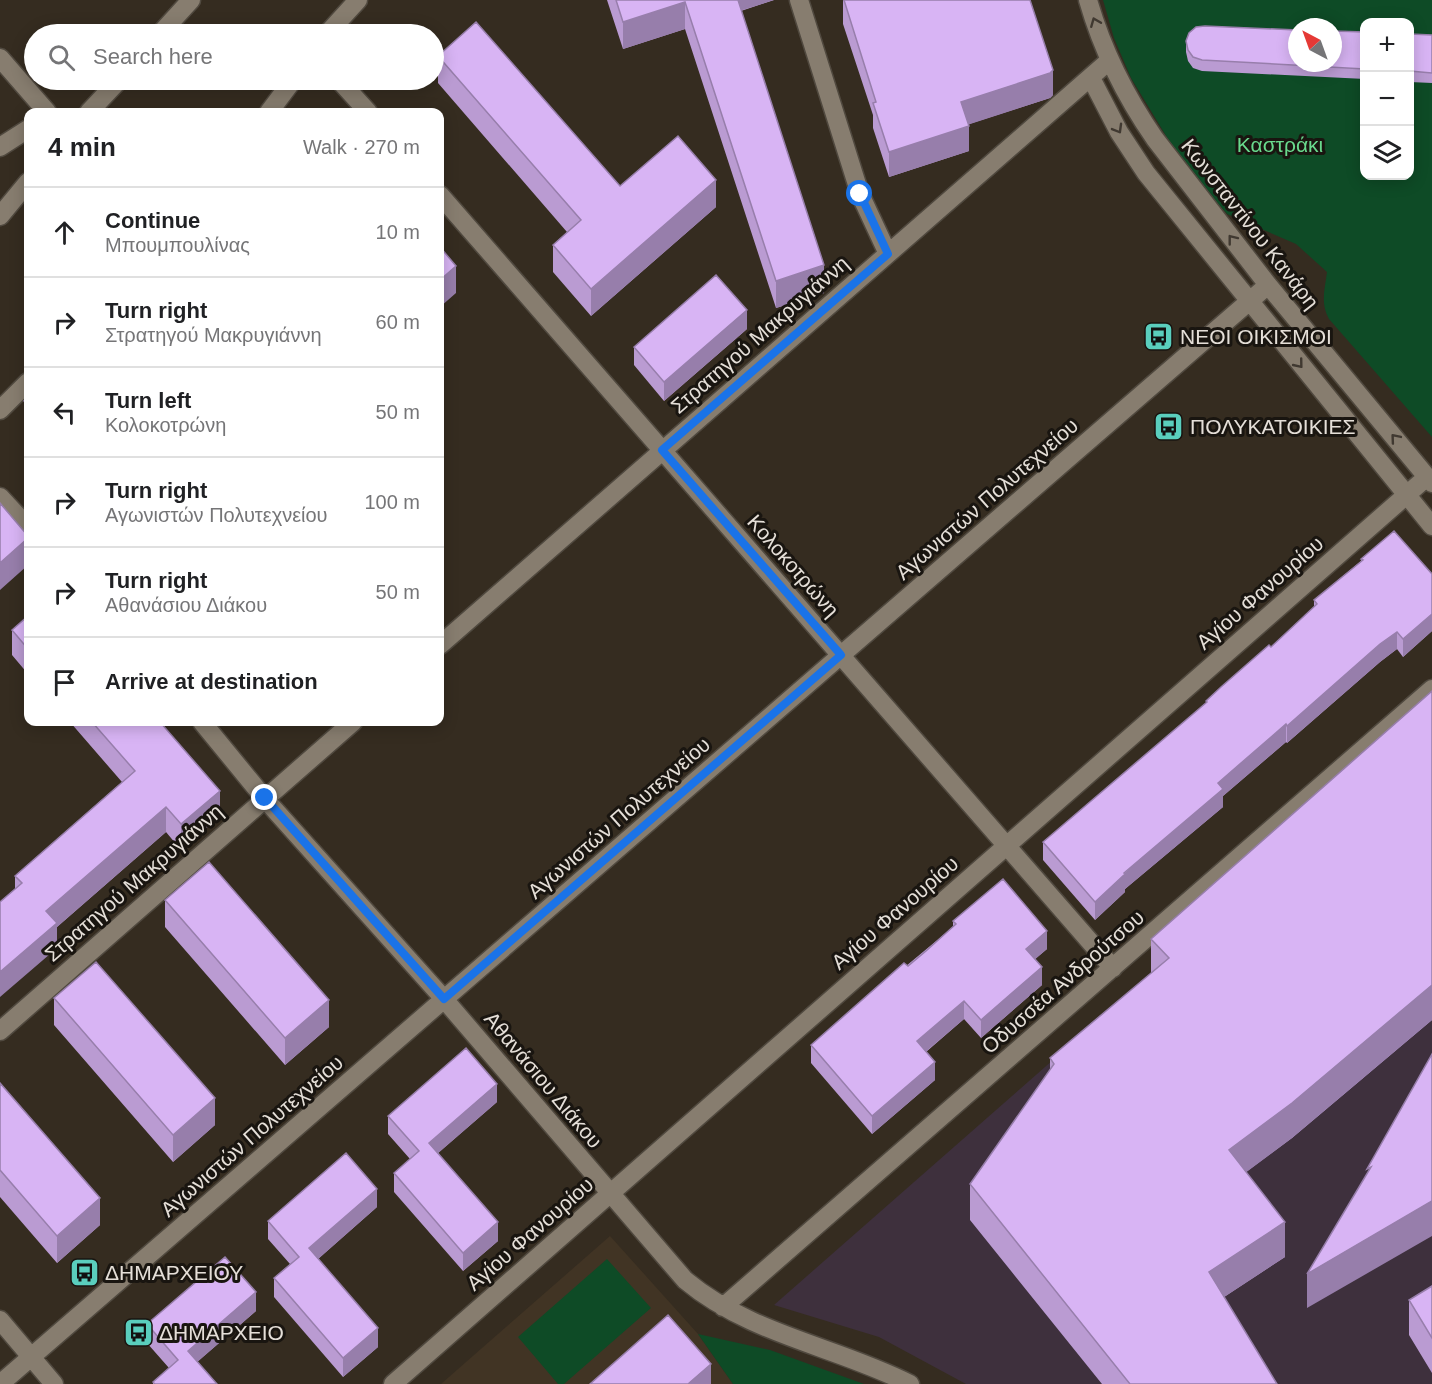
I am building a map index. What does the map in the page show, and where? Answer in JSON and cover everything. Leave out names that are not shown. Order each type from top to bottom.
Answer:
[{"type":"street","points":[[169,24],[191,0]]},
{"type":"street","points":[[336,24],[358,0]]},
{"type":"street","points":[[799,0],[860,194],[888,254]]},
{"type":"street","name":"Κωνσταντίνου Κανάρη","points":[[1088,0],[1110,60],[1141,119],[1155,139],[1268,285],[1429,480]]},
{"type":"street","points":[[0,58],[24,86]]},
{"type":"street","name":"Στρατηγού Μακρυγιάννη","points":[[444,641],[1110,60]]},
{"type":"street","points":[[1091,78],[1119,132],[1146,173],[1432,526]]},
{"type":"street","points":[[28,90],[44,108]]},
{"type":"street","points":[[93,108],[110,90]]},
{"type":"street","points":[[272,108],[286,90]]},
{"type":"street","points":[[348,90],[364,108]]},
{"type":"street","points":[[0,147],[24,132]]},
{"type":"street","points":[[0,216],[24,187]]},
{"type":"street","name":"Κολοκοτρώνη","points":[[444,200],[1113,968]]},
{"type":"street","name":"Αγωνιστών Πολυτεχνείου","points":[[0,1384],[1268,285]]},
{"type":"street","points":[[0,410],[24,386]]},
{"type":"street","name":"Αγίου Φανουρίου","points":[[393,1384],[1406,495],[1429,480]]},
{"type":"street","points":[[0,497],[24,523]]},
{"type":"street","name":"Οδυσσέα Ανδρούτσου","points":[[723,1307],[1432,689]]},
{"type":"street","name":"Αθανάσιου Διάκου","points":[[205,726],[265,798],[444,999],[685,1280],[723,1307],[751,1322],[868,1365],[910,1384]]},
{"type":"street","name":"Στρατηγού Μακρυγιάννη","points":[[0,1031],[348,726]]},
{"type":"street","points":[[0,1320],[54,1384]]},
{"type":"shaded area","points":[[1432,727],[1432,1384],[966,1384],[879,1337],[774,1305]]},
{"type":"shaded area","points":[[610,1236],[698,1334],[733,1384],[441,1384]]},
{"type":"green space","name":"Καστράκι","points":[[1103,0],[1432,0],[1432,437],[1329,319],[1324,302],[1327,272],[1296,244],[1227,214],[1171,144],[1131,78],[1114,38]]},
{"type":"green space","points":[[607,1259],[651,1308],[564,1384],[558,1384],[518,1337]]},
{"type":"green space","points":[[698,1334],[770,1350],[864,1384],[733,1384]]},
{"type":"building","points":[[616,0],[738,0],[824,265],[776,281],[685,2],[623,22]]},
{"type":"building","points":[[844,0],[1030,0],[1053,70],[1050,73],[961,102],[969,126],[889,152]]},
{"type":"building","points":[[476,22],[620,186],[678,136],[716,180],[591,289],[553,245],[581,220],[444,63],[444,51]]},
{"type":"building","points":[[1196,27],[1288,30],[1288,65],[1202,60],[1193,57],[1186,41],[1189,33]]},
{"type":"building","points":[[1342,31],[1360,32],[1360,69],[1342,68]]},
{"type":"building","points":[[1414,34],[1432,35],[1432,73],[1414,71]]},
{"type":"building","points":[[444,252],[456,266],[444,276]]},
{"type":"building","points":[[716,275],[747,310],[664,382],[634,347]]},
{"type":"building","points":[[0,503],[24,531],[24,542],[0,563]]},
{"type":"building","points":[[1394,531],[1432,574],[1432,614],[1403,639],[1397,632],[1380,644],[1287,726],[1286,724],[1218,783],[1223,789],[1124,873],[1095,902],[1043,842],[1207,702],[1269,645],[1271,647],[1317,604],[1314,600]]},
{"type":"building","points":[[24,620],[24,644],[12,630]]},
{"type":"building","points":[[1432,691],[1432,985],[1292,1103],[1229,1150],[1285,1222],[1209,1272],[1277,1384],[1130,1384],[970,1184],[1054,1064],[1050,1058],[1169,958],[1151,939]]},
{"type":"building","points":[[96,726],[163,726],[220,791],[181,824],[166,807],[46,911],[57,923],[0,972],[0,902],[22,883],[15,876],[135,771]]},
{"type":"building","points":[[209,862],[329,1000],[285,1038],[165,900]]},
{"type":"building","points":[[1003,879],[1047,931],[1026,949],[1042,967],[981,1020],[964,1001],[917,1041],[935,1062],[872,1116],[811,1045],[904,963],[908,966],[926,951],[956,924],[953,921]]},
{"type":"building","points":[[96,962],[215,1098],[173,1135],[54,998]]},
{"type":"building","points":[[466,1048],[497,1084],[429,1143],[498,1222],[463,1253],[394,1173],[419,1151],[388,1116]]},
{"type":"building","points":[[1432,1054],[1432,1201],[1307,1274],[1371,1167],[1367,1169]]},
{"type":"building","points":[[0,1083],[100,1198],[57,1236],[0,1170]]},
{"type":"building","points":[[346,1153],[377,1189],[309,1248],[378,1328],[343,1358],[274,1278],[299,1257],[268,1221]]},
{"type":"building","points":[[225,1257],[256,1292],[188,1351],[217,1384],[155,1384],[153,1382],[178,1360],[147,1324]]},
{"type":"building","points":[[1432,1286],[1432,1338],[1409,1300]]},
{"type":"building","points":[[668,1315],[711,1364],[688,1384],[590,1384]]},
{"type":"place","name":"ΝΕΟΙ ΟΙΚΙΣΜΟΙ","points":[[1159,337]]},
{"type":"place","name":"ΠΟΛΥΚΑΤΟΙΚΙΕΣ","points":[[1169,427]]},
{"type":"place","name":"ΔΗΜΑΡΧΕΙΟΥ","points":[[84,1273]]},
{"type":"place","name":"ΔΗΜΑΡΧΕΙΟ","points":[[138,1333]]},
{"type":"route","points":[[265,798],[444,999],[841,655],[662,450],[888,254],[860,194]]}]
